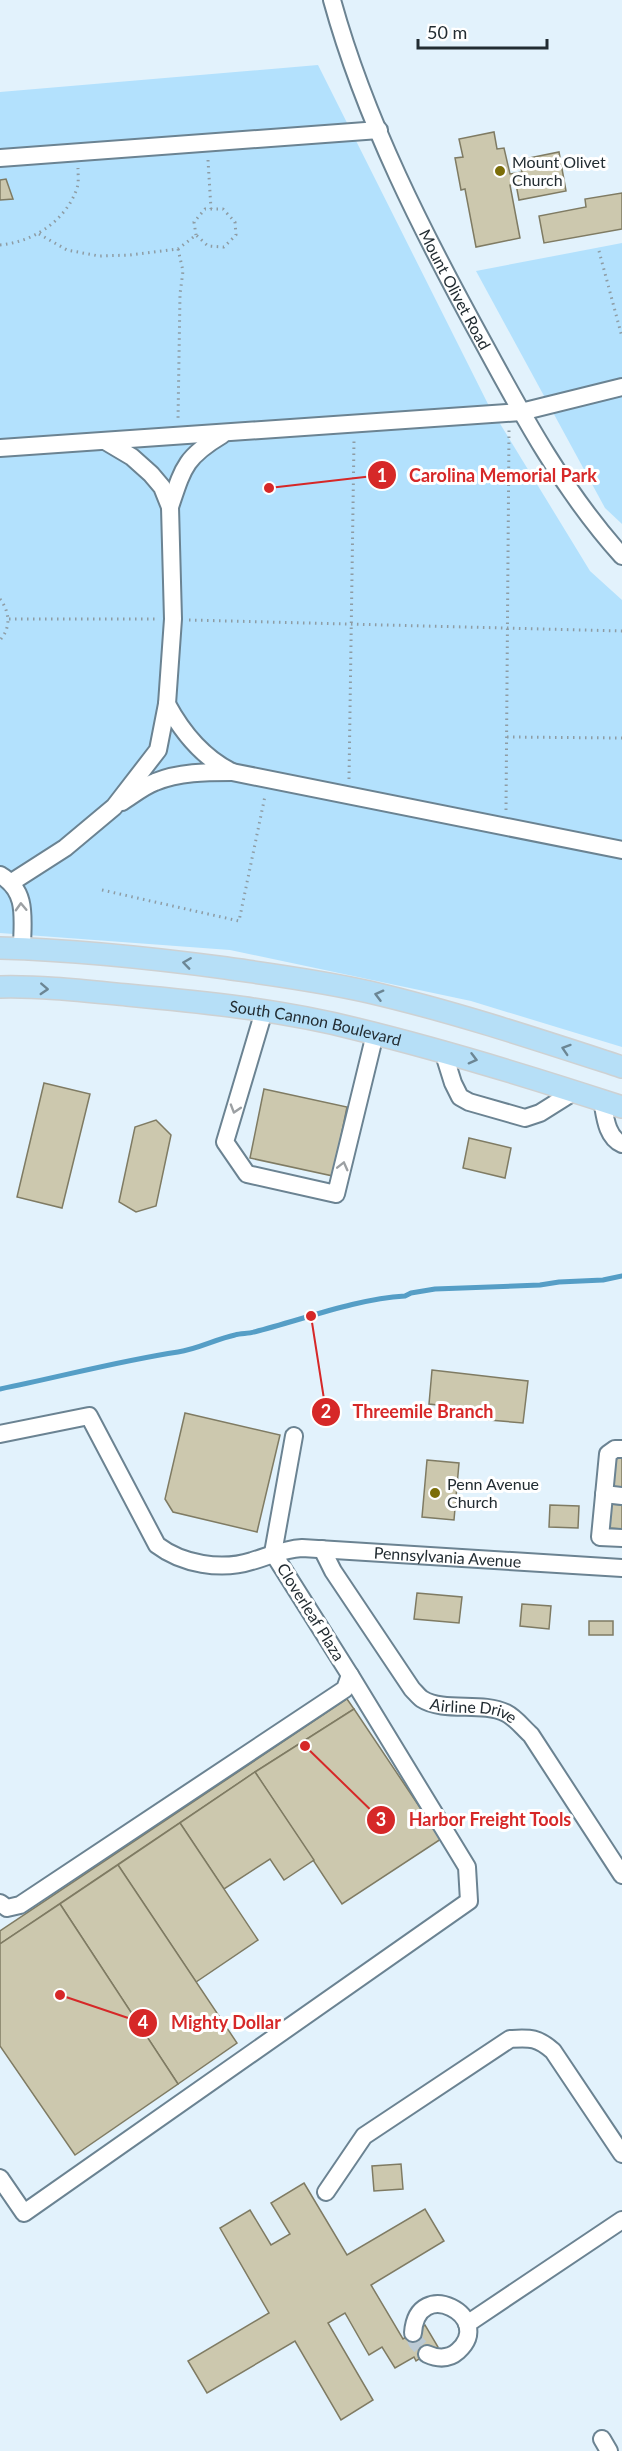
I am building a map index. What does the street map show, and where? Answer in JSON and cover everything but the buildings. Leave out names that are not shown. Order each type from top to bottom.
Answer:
[{"type":"main road","points":[[0,948],[126,955],[310,980],[381,995],[523,1035],[622,1067]]},
{"type":"main road","name":"South Cannon Boulevard","points":[[0,987],[81,990],[264,1011],[375,1034],[443,1052],[622,1107]]},
{"type":"street","name":"Mount Olivet Road","points":[[332,0],[379,130],[452,286],[515,412],[558,473],[622,556]]},
{"type":"street","points":[[0,158],[379,130]]},
{"type":"street","points":[[0,448],[515,412],[622,387]]},
{"type":"street","points":[[114,807],[158,750],[167,704],[173,619],[170,507],[179,479],[191,456],[226,432]]},
{"type":"street","points":[[105,441],[132,457],[151,474],[162,487],[170,507]]},
{"type":"street","points":[[167,704],[177,723],[213,763],[232,772]]},
{"type":"street","points":[[22,948],[21,898],[6,879],[65,848],[114,807],[154,782],[204,772],[232,772],[622,850]]},
{"type":"street","points":[[264,1011],[225,1142],[247,1174],[336,1194],[375,1034]]},
{"type":"street","points":[[443,1052],[460,1097],[469,1102],[525,1118],[540,1113],[575,1091]]},
{"type":"street","points":[[602,1100],[608,1130],[622,1144]]},
{"type":"street","name":"Cloverleaf Plaza","points":[[0,1434],[89,1416],[157,1545],[170,1554],[195,1563],[232,1565],[250,1562],[273,1553],[350,1675],[345,1689],[20,1905],[7,1908],[0,1903]]},
{"type":"street","points":[[273,1553],[294,1436]]},
{"type":"street","points":[[622,1449],[615,1449],[608,1454],[600,1537],[622,1538]]},
{"type":"street","points":[[604,1494],[622,1496]]},
{"type":"street","name":"Pennsylvania Avenue","points":[[273,1553],[302,1548],[622,1568]]},
{"type":"street","name":"Airline Drive","points":[[322,1549],[333,1571],[412,1689],[423,1699],[436,1704],[487,1707],[506,1713],[519,1722],[531,1735],[622,1875]]},
{"type":"street","points":[[0,2178],[24,2213],[469,1901],[467,1868],[350,1675]]},
{"type":"street","points":[[326,2192],[364,2136],[510,2039],[528,2038],[541,2041],[553,2051],[622,2154]]},
{"type":"street","points":[[467,2324],[622,2220]]},
{"type":"street","points":[[413,2332],[418,2316],[432,2305],[450,2305],[458,2310],[467,2324],[465,2342],[453,2355],[436,2358],[427,2354]]},
{"type":"path","points":[[206,143],[212,209]]},
{"type":"path","points":[[0,245],[14,244],[39,234],[62,214],[77,187],[80,152]]},
{"type":"path","points":[[205,209],[223,209],[235,222],[236,235],[224,246],[208,246],[196,235],[194,222],[205,209]]},
{"type":"path","points":[[39,234],[67,250],[99,256],[178,249],[196,235]]},
{"type":"path","points":[[178,249],[183,271],[180,294],[178,436]]},
{"type":"path","points":[[599,251],[622,337]]},
{"type":"path","points":[[506,827],[507,629],[515,412]]},
{"type":"path","points":[[349,795],[354,424]]},
{"type":"path","points":[[0,599],[7,609],[9,619],[0,640]]},
{"type":"path","points":[[9,619],[173,619],[622,631]]},
{"type":"path","points":[[507,737],[622,738]]},
{"type":"path","points":[[102,890],[239,921],[268,779]]},
{"type":"shaded area","points":[[318,65],[488,404],[590,571],[622,600],[622,1047],[471,1001],[230,950],[0,933],[0,92]]},
{"type":"shaded area","points":[[622,243],[622,524],[605,508],[476,271]]},
{"type":"waterway","points":[[0,1389],[185,1351],[237,1334],[252,1333],[367,1301],[405,1296],[411,1293],[435,1289],[603,1280],[622,1276]]},
{"type":"tunnel","points":[[413,2333],[416,2342],[427,2354]]},
{"type":"place","name":"Mount Olivet Church","points":[[500,171]]},
{"type":"place","name":"Carolina Memorial Park","points":[[269,488]]},
{"type":"place","name":"Threemile Branch","points":[[311,1316]]},
{"type":"place","name":"Penn Avenue Church","points":[[435,1493]]},
{"type":"place","name":"Harbor Freight Tools","points":[[305,1746]]},
{"type":"place","name":"Mighty Dollar","points":[[60,1995]]}]
